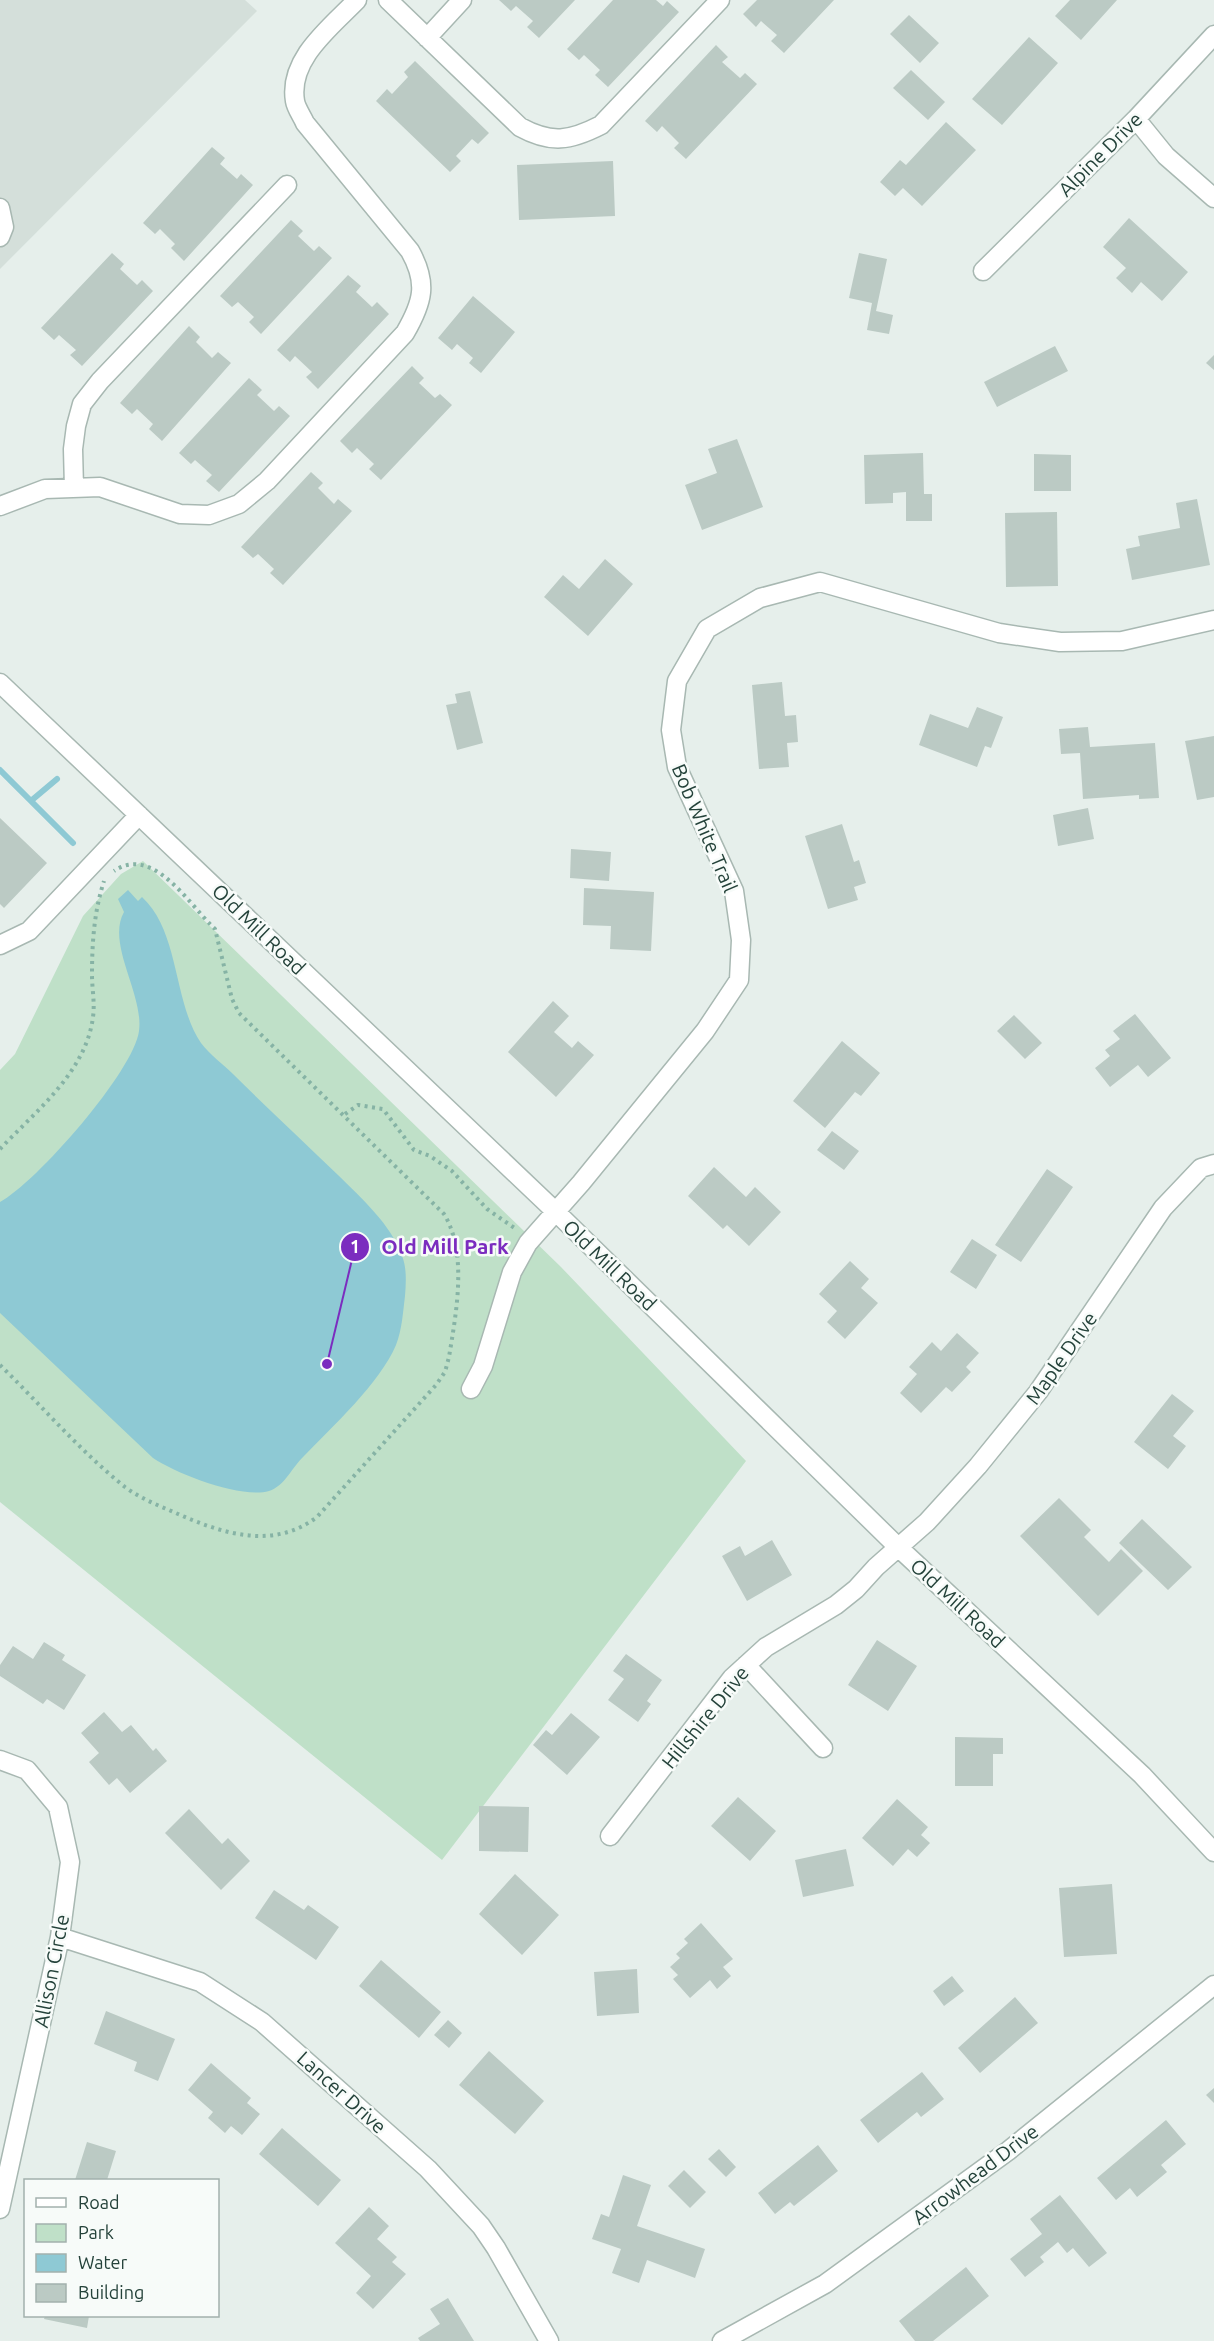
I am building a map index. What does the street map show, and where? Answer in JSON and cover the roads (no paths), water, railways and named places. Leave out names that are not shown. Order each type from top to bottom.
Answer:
[{"type":"street","points":[[0,506],[45,489],[100,487],[180,514],[209,515],[239,504],[267,481],[405,333],[419,309],[422,288],[421,270],[416,260],[305,123],[295,102],[300,65],[357,0]]},
{"type":"street","points":[[387,0],[520,127],[540,137],[579,137],[601,125],[720,0]]},
{"type":"street","points":[[427,38],[462,0]]},
{"type":"street","name":"Alpine Drive","points":[[983,271],[1136,119],[1214,35]]},
{"type":"street","points":[[1136,119],[1166,156],[1214,198]]},
{"type":"street","points":[[74,488],[73,449],[82,404],[100,381],[287,185]]},
{"type":"street","points":[[0,207],[4,227],[0,237]]},
{"type":"street","name":"Bob White Trail","points":[[471,1389],[483,1366],[512,1272],[528,1243],[705,1031],[739,980],[741,940],[734,891],[677,767],[671,730],[677,681],[707,629],[760,598],[820,582],[999,633],[1060,642],[1122,641],[1214,620]]},
{"type":"street","name":"Old Mill Road","points":[[0,683],[556,1212],[898,1547],[1142,1775],[1214,1852]]},
{"type":"street","points":[[0,945],[29,931],[139,815]]},
{"type":"street","name":"Maple Drive","points":[[898,1547],[927,1522],[1014,1425],[1164,1208],[1202,1168],[1214,1164]]},
{"type":"street","name":"Hillshire Drive","points":[[610,1836],[726,1686],[746,1665],[766,1647],[836,1605],[898,1547]]},
{"type":"street","points":[[746,1665],[823,1748]]},
{"type":"street","name":"Allison Circle","points":[[0,1760],[27,1770],[58,1807],[70,1862],[60,1937],[0,2209]]},
{"type":"street","name":"Lancer Drive","points":[[60,1937],[200,1982],[262,2022],[428,2169],[481,2226],[549,2341]]},
{"type":"street","name":"Arrowhead Drive","points":[[722,2341],[825,2284],[1008,2151],[1214,1985]]},
{"type":"water","points":[[128,890],[138,901],[142,897],[154,912],[163,929],[185,1008],[201,1043],[365,1202],[391,1233],[404,1261],[406,1281],[402,1321],[396,1345],[389,1359],[367,1389],[300,1460],[284,1481],[269,1491],[257,1493],[210,1484],[177,1471],[153,1458],[0,1313],[0,1202],[36,1173],[81,1124],[120,1072],[133,1049],[139,1031],[136,1001],[119,939],[124,912],[118,899]]},
{"type":"waterway","points":[[0,770],[73,843]]},
{"type":"waterway","points":[[32,800],[57,779]]},
{"type":"place","name":"Old Mill Park","points":[[327,1364]]}]
